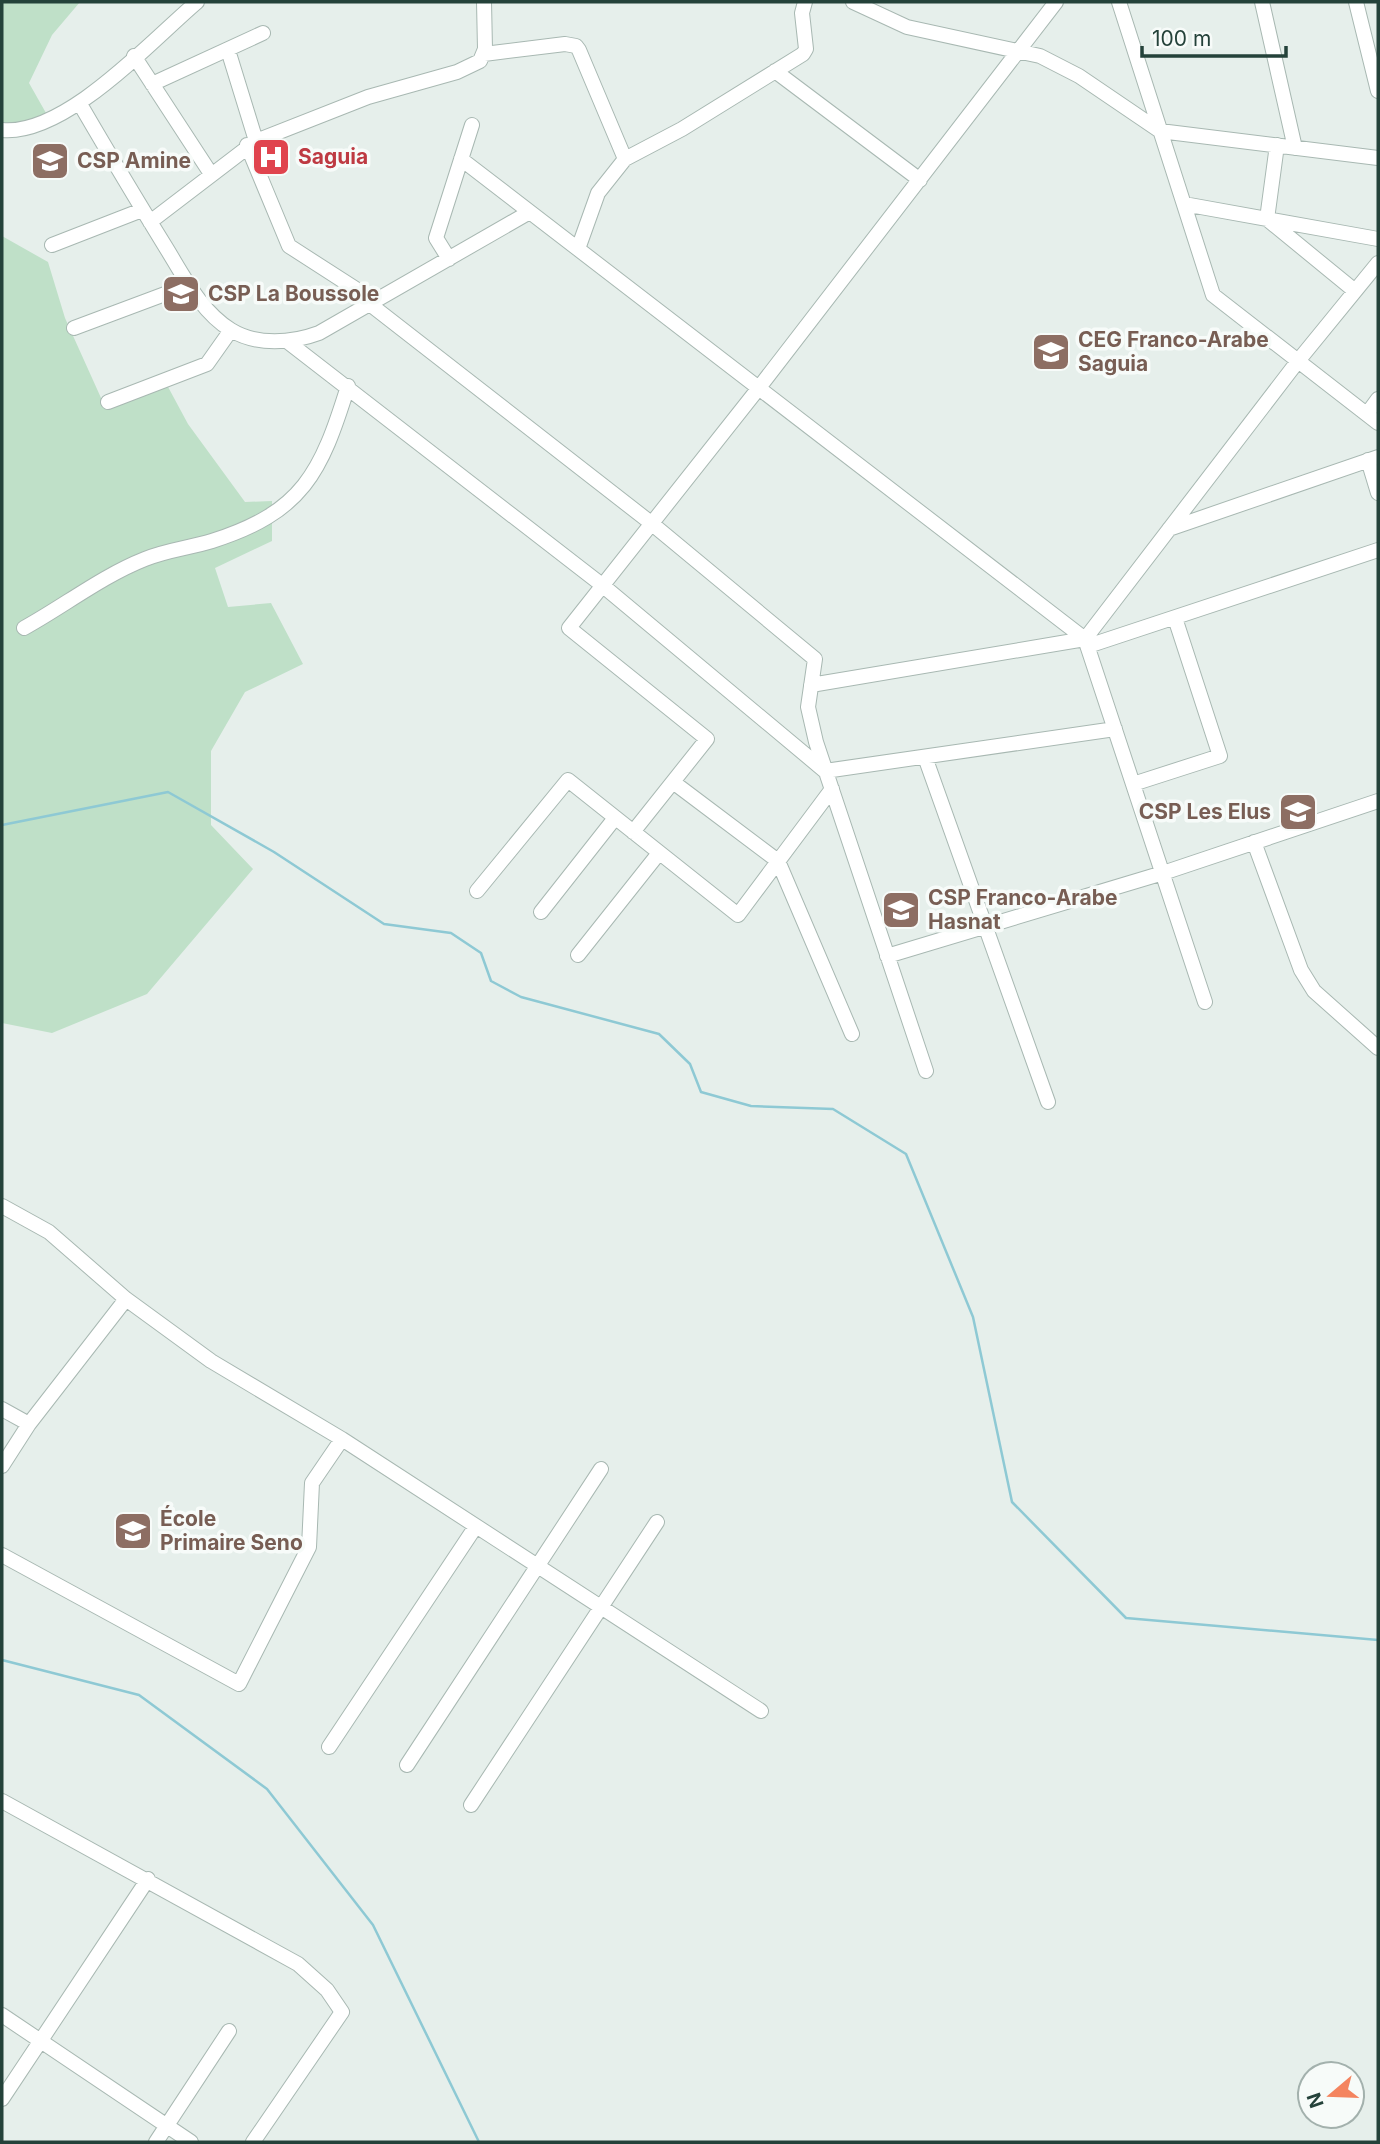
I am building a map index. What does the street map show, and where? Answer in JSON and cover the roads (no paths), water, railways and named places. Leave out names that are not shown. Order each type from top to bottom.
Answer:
[{"type":"street","points":[[2,130],[37,127],[80,104],[197,2]]},
{"type":"street","points":[[52,245],[146,216],[211,174],[251,143],[368,97],[457,72],[480,61],[484,54],[484,2]]},
{"type":"street","points":[[578,249],[598,193],[625,159],[682,129],[806,49],[802,13],[805,2]]},
{"type":"street","points":[[853,2],[906,27],[1040,56],[1079,76],[1160,131],[1378,158]]},
{"type":"street","points":[[633,832],[707,739],[569,628],[758,390],[1056,2]]},
{"type":"street","points":[[1119,2],[1213,295],[1373,418],[1378,399]]},
{"type":"street","points":[[1262,2],[1295,148]]},
{"type":"street","points":[[1356,2],[1378,91]]},
{"type":"street","points":[[152,84],[263,33]]},
{"type":"street","points":[[484,54],[576,46],[615,136],[624,149],[625,159]]},
{"type":"street","points":[[228,50],[251,143],[289,246],[374,304],[651,523],[815,659],[808,706],[825,771],[926,1071]]},
{"type":"street","points":[[134,56],[211,174]]},
{"type":"street","points":[[775,71],[920,180]]},
{"type":"street","points":[[80,104],[189,285],[204,305],[231,330],[249,338],[288,342],[319,333],[374,304],[527,213]]},
{"type":"street","points":[[449,259],[436,238],[472,125]]},
{"type":"street","points":[[1267,219],[1277,145]]},
{"type":"street","points":[[461,159],[527,213],[578,249],[1086,643],[1205,1002]]},
{"type":"street","points":[[1184,204],[1378,239]]},
{"type":"street","points":[[1267,219],[1355,291]]},
{"type":"street","points":[[1086,643],[1169,529],[1298,361],[1378,263]]},
{"type":"street","points":[[74,328],[189,285]]},
{"type":"street","points":[[108,402],[206,364],[231,330]]},
{"type":"street","points":[[288,342],[602,585],[825,771],[1115,729]]},
{"type":"street","points":[[24,628],[132,565],[173,549],[214,540],[272,516],[286,506],[316,470],[348,386]]},
{"type":"street","points":[[1169,529],[1373,459],[1378,493]]},
{"type":"street","points":[[811,685],[1086,643],[1175,618],[1378,550]]},
{"type":"street","points":[[1133,784],[1220,756],[1175,618]]},
{"type":"street","points":[[925,757],[1048,1102]]},
{"type":"street","points":[[477,891],[568,780],[738,915],[832,789]]},
{"type":"street","points":[[673,782],[778,861],[852,1034]]},
{"type":"street","points":[[887,956],[1163,873],[1378,801]]},
{"type":"street","points":[[541,912],[615,818]]},
{"type":"street","points":[[1254,842],[1301,970],[1314,991],[1378,1048]]},
{"type":"street","points":[[578,956],[659,853]]},
{"type":"street","points":[[2,1206],[49,1233],[126,1298],[211,1361],[342,1439],[761,1711]]},
{"type":"street","points":[[2,1466],[29,1424],[126,1298]]},
{"type":"street","points":[[2,1409],[29,1424]]},
{"type":"street","points":[[2,1555],[239,1684],[309,1547],[312,1483],[342,1439]]},
{"type":"street","points":[[407,1765],[601,1469]]},
{"type":"street","points":[[471,1805],[657,1522]]},
{"type":"street","points":[[329,1747],[476,1526]]},
{"type":"street","points":[[2,1801],[148,1879],[298,1964],[327,1990],[342,2012],[253,2142]]},
{"type":"street","points":[[2,2099],[148,1879]]},
{"type":"street","points":[[2,2015],[191,2142]]},
{"type":"street","points":[[156,2142],[229,2031]]},
{"type":"waterway","points":[[2,825],[168,792],[274,852],[384,924],[451,933],[481,953],[491,981],[521,997],[659,1034],[690,1064],[701,1092],[751,1106],[833,1109],[906,1154],[973,1317],[1012,1502],[1126,1618],[1378,1640]]},
{"type":"waterway","points":[[2,1660],[139,1695],[267,1789],[373,1925],[479,2142]]},
{"type":"place","name":"Saguia","points":[[271,157]]},
{"type":"place","name":"CSP Amine","points":[[50,161]]},
{"type":"place","name":"CSP La Boussole","points":[[181,294]]},
{"type":"place","name":"CEG Franco-Arabe Saguia","points":[[1051,352]]},
{"type":"place","name":"CSP Les Elus","points":[[1298,812]]},
{"type":"place","name":"CSP Franco-Arabe Hasnat","points":[[901,910]]},
{"type":"place","name":"École Primaire Seno","points":[[133,1531]]}]
